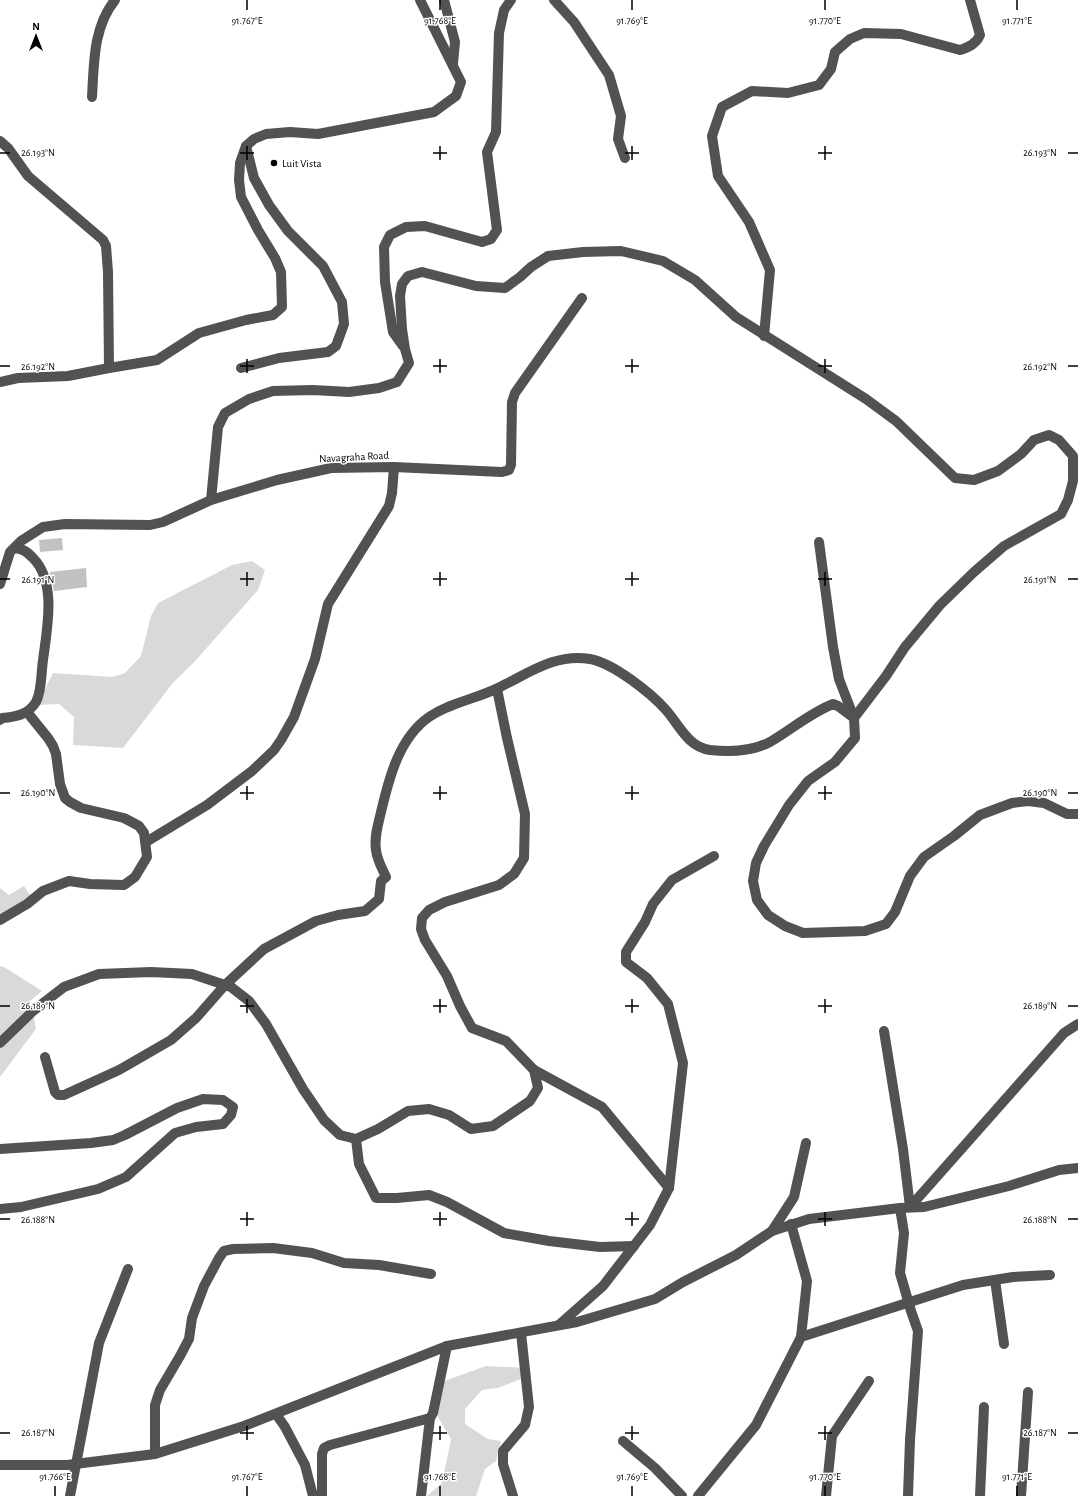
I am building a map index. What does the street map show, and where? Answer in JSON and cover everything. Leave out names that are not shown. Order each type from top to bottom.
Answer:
[{"type":"street","points":[[92,97],[94,54],[104,18],[115,0]]},
{"type":"street","points":[[0,382],[18,378],[68,376],[157,360],[199,333],[246,320],[273,315],[282,307],[281,272],[275,258],[258,230],[241,197],[239,180],[240,163],[246,146],[254,139],[266,134],[290,132],[318,134],[434,112],[456,96],[461,82],[420,0]]},
{"type":"street","points":[[444,0],[455,42],[453,65]]},
{"type":"street","points":[[405,348],[393,332],[385,289],[383,261],[384,247],[390,235],[406,227],[425,226],[482,242],[491,239],[497,230],[487,152],[496,132],[499,33],[504,10],[511,0]]},
{"type":"street","points":[[554,0],[574,22],[609,75],[621,116],[618,139],[625,158]]},
{"type":"street","points":[[764,336],[770,270],[749,222],[718,176],[712,136],[722,107],[752,92],[788,93],[819,85],[831,69],[835,52],[850,39],[864,33],[901,34],[960,50],[966,48],[977,41],[980,34],[970,0]]},
{"type":"street","points":[[0,142],[8,148],[28,176],[103,240],[106,246],[108,272],[109,368]]},
{"type":"street","points":[[241,368],[280,358],[328,352],[336,346],[344,324],[342,302],[323,266],[288,231],[268,204],[254,178],[246,146]]},
{"type":"street","points":[[211,500],[218,427],[225,413],[249,399],[273,391],[313,390],[349,392],[379,388],[397,382],[409,363],[402,329],[400,296],[402,284],[408,276],[422,272],[476,286],[505,288],[520,278],[531,267],[548,256],[583,252],[620,251],[663,261],[695,280],[736,317],[866,400],[896,421],[955,478],[974,480],[998,471],[1021,454],[1034,440],[1049,435],[1059,440],[1073,456],[1076,471],[1068,500],[1061,514],[1004,546],[974,572],[940,605],[905,647],[886,676],[854,718]]},
{"type":"street","name":"Navagraha Road","points":[[0,584],[10,552],[21,540],[43,527],[65,524],[150,525],[163,522],[211,500],[311,471],[332,468],[394,467],[502,472],[508,470],[511,465],[512,402],[515,393],[582,298]]},
{"type":"street","points":[[146,842],[207,805],[252,771],[274,750],[281,740],[294,717],[314,659],[328,604],[389,506],[392,493],[394,467]]},
{"type":"street","points":[[819,542],[833,647],[839,678],[854,718],[855,738],[835,762],[808,781],[789,805],[764,846],[756,864],[753,881],[757,900],[768,915],[785,926],[803,933],[865,931],[886,924],[895,912],[910,876],[924,857],[980,815],[1012,803],[1028,801],[1044,803],[1067,814],[1078,814]]},
{"type":"street","points":[[0,720],[2,718],[16,716],[27,712],[36,702],[40,689],[48,617],[47,587],[42,569],[24,550],[15,548]]},
{"type":"street","points":[[45,1057],[58,1095],[64,1094],[119,1070],[171,1040],[196,1018],[225,985],[264,949],[316,921],[338,915],[365,911],[379,899],[380,881],[386,877],[377,859],[376,838],[388,785],[396,761],[404,745],[416,728],[443,708],[497,689],[555,660],[577,657],[592,659],[606,664],[636,684],[666,710],[689,741],[698,747],[710,750],[751,749],[768,742],[822,709],[833,704],[854,718]]},
{"type":"street","points":[[497,689],[525,814],[524,858],[514,874],[499,885],[445,902],[429,910],[422,918],[421,929],[425,940],[446,976],[472,1028],[506,1041],[534,1070],[602,1107],[669,1188]]},
{"type":"street","points":[[0,920],[27,904],[43,891],[69,880],[90,884],[124,885],[135,877],[147,857],[144,833],[139,826],[124,818],[74,806],[66,798],[60,784],[56,754],[53,746],[27,712]]},
{"type":"street","points":[[559,1326],[603,1286],[650,1225],[669,1188],[684,1063],[668,1004],[647,978],[626,962],[626,952],[645,922],[653,904],[672,880],[714,856]]},
{"type":"street","points":[[0,1043],[33,1011],[64,987],[99,974],[151,972],[192,974],[231,987],[249,1002],[266,1024],[303,1089],[324,1120],[340,1135],[356,1139],[378,1129],[408,1111],[429,1109],[449,1115],[471,1129],[492,1126],[530,1101],[538,1088],[534,1070]]},
{"type":"street","points":[[905,1208],[1064,1033],[1078,1024]]},
{"type":"street","points":[[884,1031],[903,1149],[905,1208],[900,1274],[918,1331],[910,1440],[908,1496]]},
{"type":"street","points":[[0,1149],[91,1143],[113,1140],[177,1108],[204,1099],[223,1100],[233,1107],[231,1115],[222,1124],[196,1127],[175,1133],[126,1177],[98,1189],[21,1206],[0,1209]]},
{"type":"street","points":[[356,1139],[359,1164],[376,1198],[429,1195],[447,1202],[504,1233],[549,1241],[600,1247],[634,1246]]},
{"type":"street","points":[[772,1231],[794,1197],[806,1143]]},
{"type":"street","points":[[0,1465],[67,1465],[155,1454],[244,1426],[447,1346],[577,1322],[655,1299],[683,1282],[736,1255],[772,1231],[791,1224],[809,1219],[924,1206],[996,1189],[1059,1170],[1078,1168]]},
{"type":"street","points":[[698,1496],[756,1425],[801,1337],[807,1281],[791,1224]]},
{"type":"street","points":[[155,1454],[155,1405],[160,1390],[189,1339],[192,1318],[204,1286],[224,1251],[234,1249],[273,1248],[312,1253],[344,1264],[379,1265],[431,1274]]},
{"type":"street","points":[[70,1496],[99,1344],[128,1269]]},
{"type":"street","points":[[801,1337],[963,1285],[1013,1277],[1050,1275]]},
{"type":"street","points":[[995,1280],[1004,1344]]},
{"type":"street","points":[[513,1496],[503,1464],[503,1451],[525,1425],[530,1407],[521,1333]]},
{"type":"street","points":[[421,1496],[430,1418],[433,1413],[447,1346]]},
{"type":"street","points":[[826,1496],[832,1436],[869,1381]]},
{"type":"street","points":[[1021,1496],[1028,1392]]},
{"type":"street","points":[[980,1496],[984,1408]]},
{"type":"street","points":[[276,1414],[285,1427],[305,1465],[313,1496]]},
{"type":"street","points":[[322,1496],[322,1454],[324,1448],[330,1445],[430,1418]]},
{"type":"street","points":[[623,1441],[655,1468],[682,1496]]},
{"type":"shaded area","points":[[252,561],[265,570],[258,590],[196,660],[172,684],[123,748],[73,745],[74,717],[59,704],[37,705],[53,673],[112,677],[125,673],[141,656],[151,616],[158,603],[232,565]]},
{"type":"shaded area","points":[[24,886],[30,895],[0,918],[0,888],[9,895]]},
{"type":"shaded area","points":[[0,966],[42,991],[26,1004],[34,1017],[36,1029],[0,1077]]},
{"type":"shaded area","points":[[486,1366],[528,1368],[521,1379],[498,1388],[482,1390],[465,1409],[465,1424],[488,1439],[501,1441],[496,1461],[485,1469],[476,1496],[427,1496],[442,1483],[451,1439],[438,1417],[433,1404],[436,1384]]},
{"type":"building","points":[[62,538],[63,550],[40,552],[39,540]]},
{"type":"building","points":[[86,568],[87,587],[54,591],[50,572]]},
{"type":"place","name":"Luit Vista","points":[[274,163]]}]
